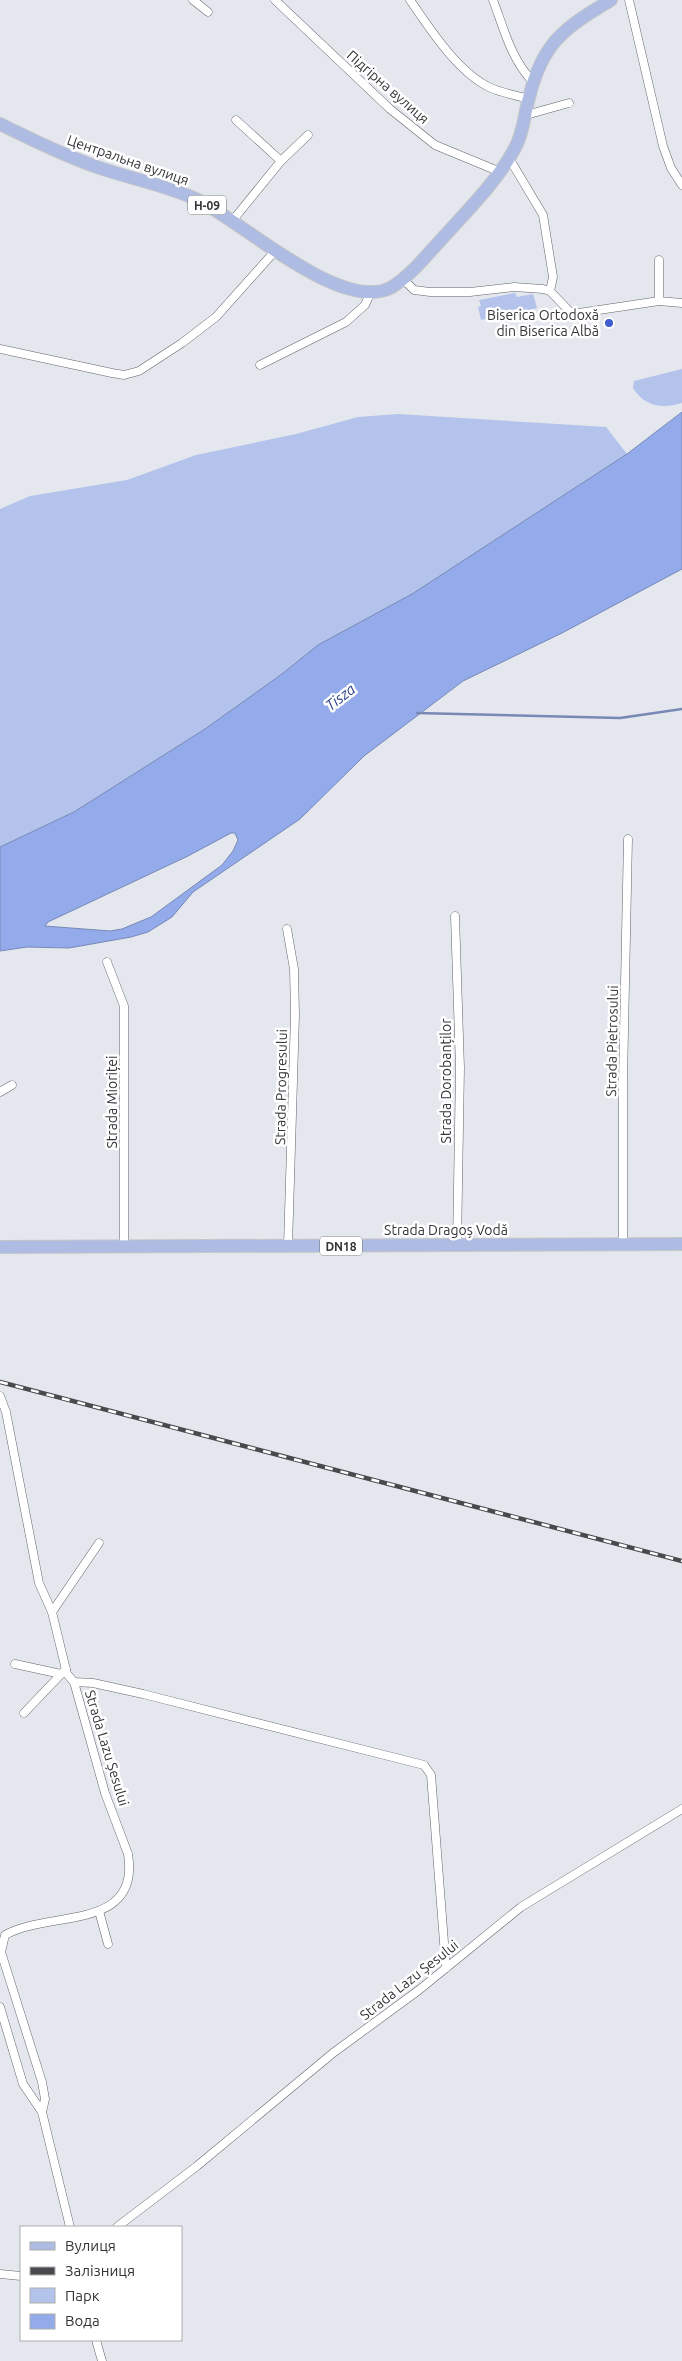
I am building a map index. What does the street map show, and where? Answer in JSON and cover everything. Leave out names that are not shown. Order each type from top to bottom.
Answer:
[{"type":"main road","name":"Н-09","points":[[402,278],[416,267],[469,208],[509,158],[522,132],[528,99],[543,56],[557,39],[579,19],[611,0]]},
{"type":"main road","name":"Центральна вулиця","points":[[0,124],[66,155],[196,200],[233,220],[302,268],[343,287],[371,292],[392,286],[402,278]]},
{"type":"main road","name":"Strada Dragoș Vodă","points":[[0,1247],[682,1244]]},
{"type":"street","points":[[193,0],[208,12]]},
{"type":"street","name":"Підгірна вулиця","points":[[275,0],[390,109],[436,145],[498,172]]},
{"type":"street","points":[[410,0],[432,32],[474,79],[492,89],[528,99]]},
{"type":"street","points":[[493,0],[514,56],[521,69],[533,82]]},
{"type":"street","points":[[628,0],[663,146],[671,168],[682,185]]},
{"type":"street","points":[[526,115],[569,103]]},
{"type":"street","points":[[236,120],[282,161]]},
{"type":"street","points":[[233,220],[282,161],[308,135]]},
{"type":"street","points":[[509,158],[543,215],[553,277],[550,291]]},
{"type":"street","points":[[0,349],[118,374],[139,371],[216,317],[275,251]]},
{"type":"street","points":[[659,260],[659,301]]},
{"type":"street","points":[[402,278],[414,290],[430,292],[470,292],[514,287],[550,291],[572,314],[659,301],[682,303]]},
{"type":"street","points":[[260,365],[346,322],[365,305],[371,292]]},
{"type":"street","name":"Strada Pietrosului","points":[[623,1244],[628,838]]},
{"type":"street","name":"Strada Dorobanților","points":[[455,916],[460,1068],[457,1245]]},
{"type":"street","name":"Strada Progresului","points":[[287,929],[294,969],[295,1015],[288,1246]]},
{"type":"street","name":"Strada Mioriței","points":[[107,962],[124,1006],[124,1246]]},
{"type":"street","points":[[0,1092],[12,1085]]},
{"type":"street","name":"Strada Lazu Șesului","points":[[0,1396],[6,1412],[33,1560],[42,1591],[52,1612],[63,1671],[74,1682],[105,1793],[130,1864],[126,1888],[118,1899],[99,1911],[22,1928],[6,1935],[2,1943],[1,1952],[42,2082],[45,2099],[42,2112]]},
{"type":"street","points":[[52,1612],[99,1543]]},
{"type":"street","points":[[15,1664],[63,1671]]},
{"type":"street","points":[[24,1713],[63,1671]]},
{"type":"street","points":[[74,1682],[93,1683],[143,1694],[424,1765],[431,1775],[446,1968]]},
{"type":"street","name":"Strada Lazu Șesului","points":[[118,2226],[197,2166],[333,2053],[446,1968],[521,1907],[682,1808]]},
{"type":"street","points":[[99,1911],[108,1944]]},
{"type":"street","name":"Strada Lazu Șesului","points":[[0,2007],[23,2084],[42,2112],[70,2226]]},
{"type":"street","points":[[0,2274],[20,2276]]},
{"type":"street","points":[[96,2341],[102,2361]]},
{"type":"green space","points":[[515,293],[517,297],[533,294],[537,308],[519,313],[517,309],[500,312],[501,316],[481,320],[478,307],[481,306],[479,300]]},
{"type":"green space","points":[[682,369],[682,403],[668,406],[655,405],[643,399],[633,388],[634,381]]},
{"type":"green space","points":[[398,414],[606,427],[627,454],[412,594],[318,645],[282,674],[205,729],[74,812],[0,847],[0,509],[30,496],[127,480],[196,455],[296,434],[358,417]]},
{"type":"water","name":"Tisza","points":[[682,412],[682,569],[562,633],[463,681],[364,756],[300,819],[193,892],[172,917],[148,932],[131,937],[69,948],[27,947],[0,951],[0,847],[74,812],[205,729],[282,674],[318,645],[412,594],[627,454]],"holes":[[[231,833],[235,833],[238,840],[233,851],[222,865],[151,917],[122,929],[110,931],[45,926],[48,922],[188,856]]]},
{"type":"waterway","points":[[417,713],[620,718],[682,709]]},
{"type":"railway","points":[[0,1382],[682,1561]]},
{"type":"place","name":"Biserica Ortodoxă din Biserica Albă","points":[[609,323]]}]
